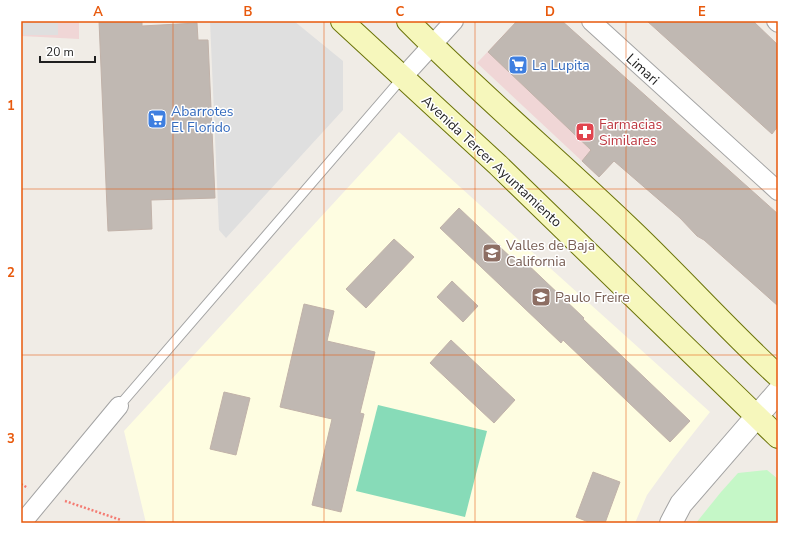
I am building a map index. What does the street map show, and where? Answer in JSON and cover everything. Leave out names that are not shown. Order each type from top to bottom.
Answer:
[{"type":"main road","name":"Avenida Tercer Ayuntamiento","points":[[342,21],[498,165],[778,437]]},
{"type":"main road","points":[[408,21],[432,45],[627,225],[750,350],[778,376]]},
{"type":"street","points":[[403,77],[454,21]]},
{"type":"street","name":"Limari","points":[[591,21],[778,191]]},
{"type":"street","points":[[671,523],[681,504],[778,392]]},
{"type":"street","points":[[22,523],[119,406]]},
{"type":"lane","points":[[119,406],[403,77]]},
{"type":"path","points":[[21,484],[122,520]]},
{"type":"shaded area","points":[[21,21],[79,21],[79,39],[21,36]]},
{"type":"shaded area","points":[[21,21],[58,21],[58,35],[21,35]]},
{"type":"shaded area","points":[[210,21],[294,21],[343,61],[343,110],[226,238],[219,230]]},
{"type":"shaded area","points":[[510,28],[632,142],[599,177],[477,63]]},
{"type":"shaded area","points":[[399,132],[710,412],[647,495],[635,523],[146,523],[124,431]]},
{"type":"green space","points":[[378,405],[487,431],[465,517],[356,491]]},
{"type":"green space","points":[[767,470],[778,479],[778,523],[696,523],[738,473]]},
{"type":"building","name":"Abarrotes El Florido","points":[[99,21],[142,21],[142,26],[197,23],[198,40],[208,40],[215,198],[151,200],[152,229],[108,231]]},
{"type":"building","points":[[517,21],[562,21],[778,214],[778,306],[704,240],[697,236],[680,218],[614,161],[599,177],[582,161],[591,150],[488,52]]},
{"type":"building","points":[[647,21],[753,21],[778,45],[778,126],[772,134]]},
{"type":"building","points":[[459,208],[519,265],[523,260],[690,421],[670,442],[563,340],[561,343],[440,228]]},
{"type":"building","points":[[394,239],[414,257],[366,308],[346,289]]},
{"type":"building","points":[[452,281],[478,306],[463,322],[437,297]]},
{"type":"building","points":[[304,304],[334,311],[327,341],[375,352],[360,413],[364,414],[341,512],[312,505],[332,419],[280,407]]},
{"type":"building","points":[[451,340],[515,400],[494,423],[430,363]]},
{"type":"building","points":[[224,392],[250,398],[236,455],[210,449]]},
{"type":"building","points":[[593,472],[620,482],[605,523],[591,523],[576,517]]},
{"type":"place","name":"La Lupita","points":[[518,65]]},
{"type":"place","name":"Abarrotes El Florido","points":[[157,119]]},
{"type":"place","name":"Farmacias Similares","points":[[585,132]]},
{"type":"place","name":"Valles de Baja California","points":[[492,253]]},
{"type":"place","name":"Paulo Freire","points":[[541,297]]}]
